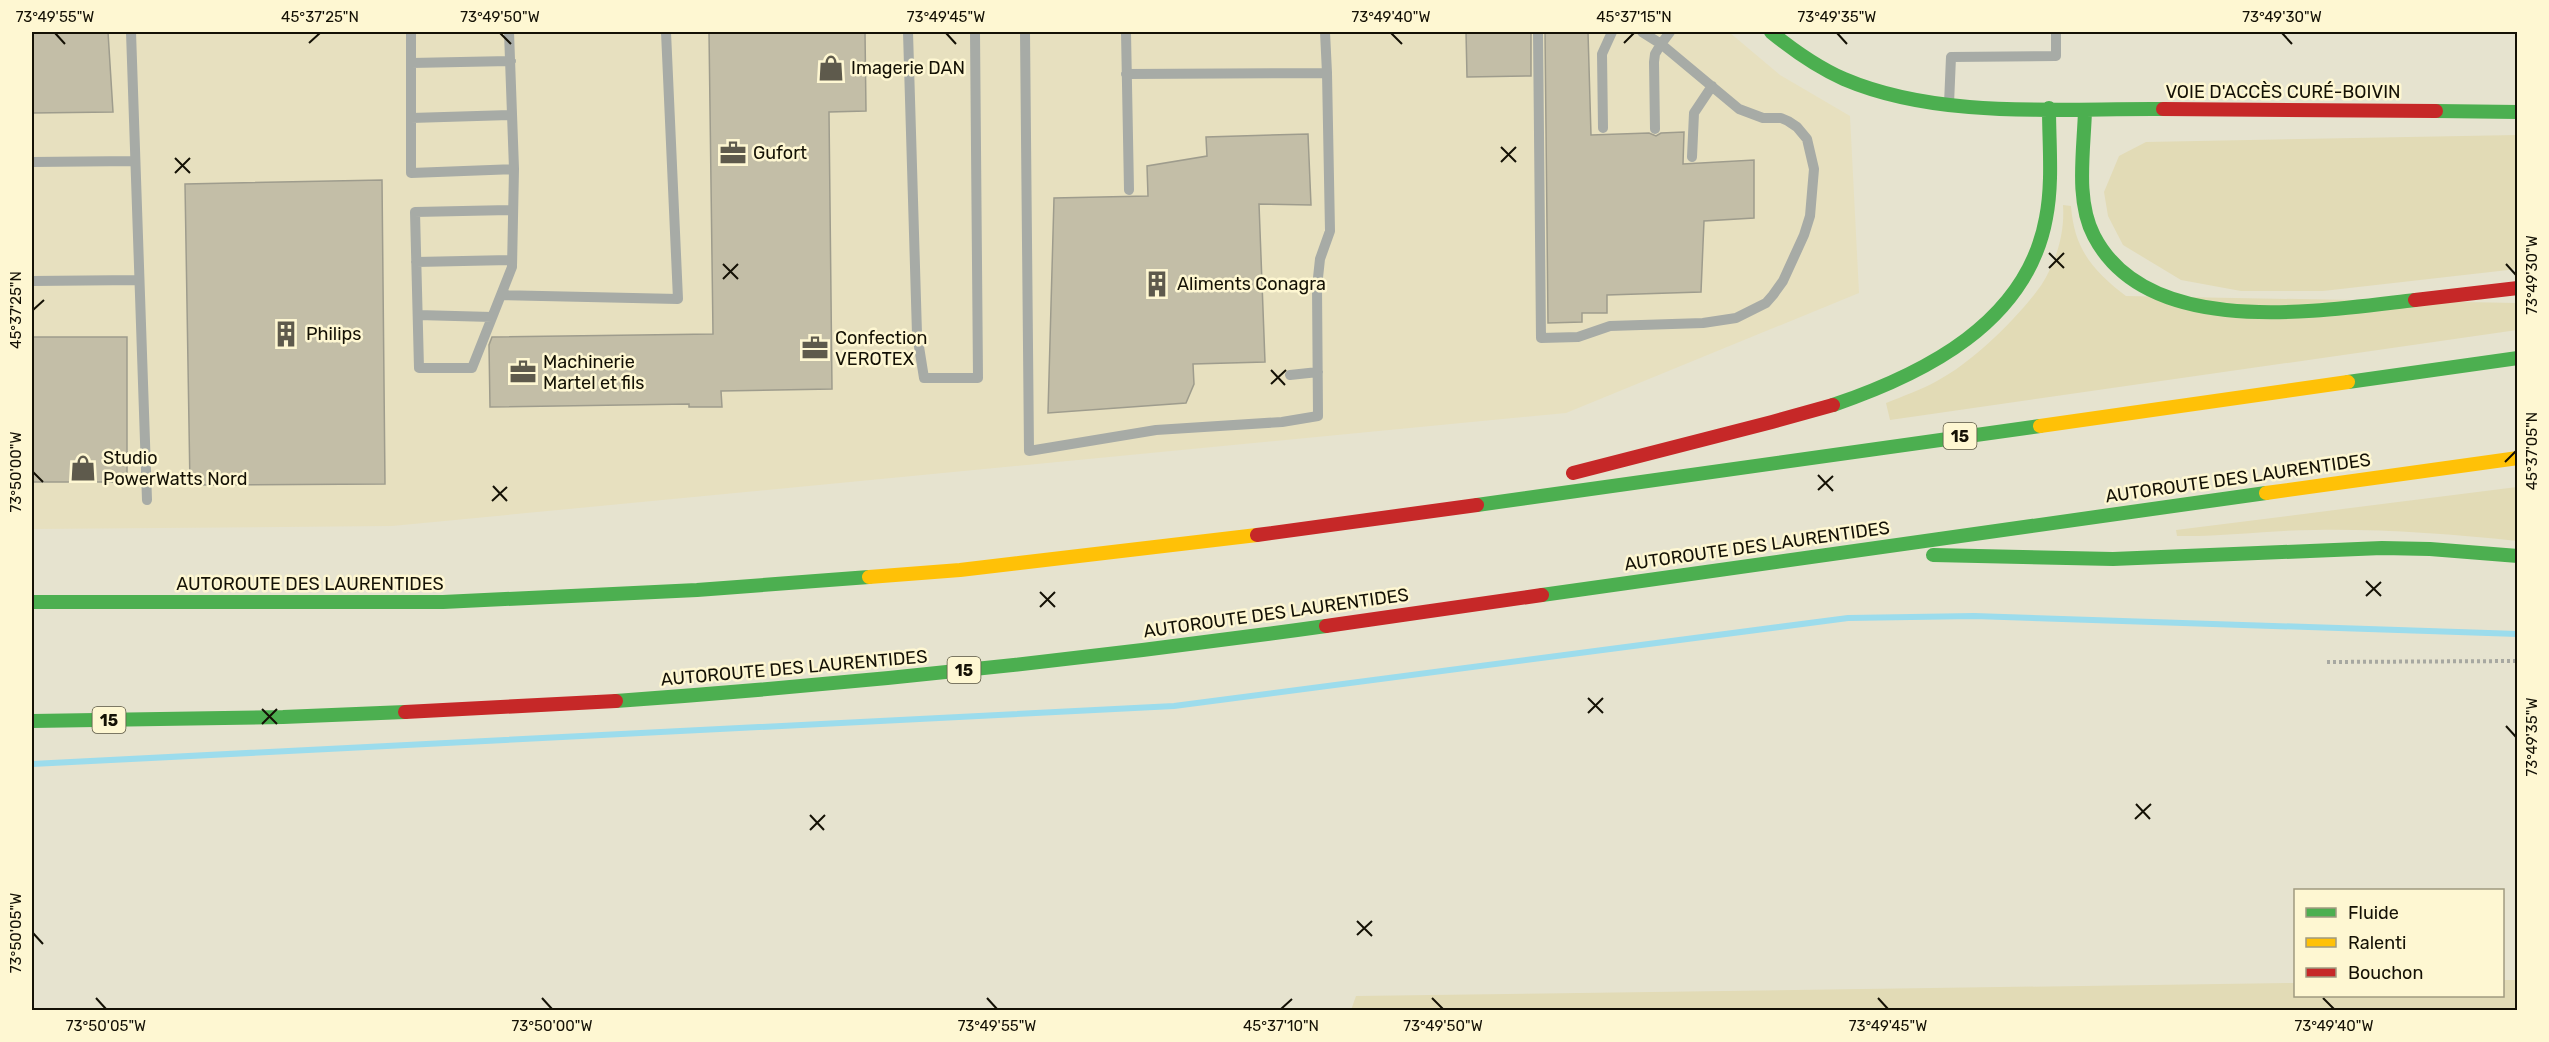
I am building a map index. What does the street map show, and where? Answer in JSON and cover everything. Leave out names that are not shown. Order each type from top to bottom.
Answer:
[{"type":"main road","name":"VOIE D'ACCÈS CURÉ-BOIVIN","points":[[1771,32],[1807,59],[1843,78],[1899,96],[1949,104],[2085,110],[2517,112]]},
{"type":"main road","points":[[1561,476],[1782,421],[1845,402],[1920,371],[1964,342],[1985,324],[2015,290],[2027,273],[2039,245],[2050,195],[2049,108]]},
{"type":"main road","points":[[2085,110],[2085,189],[2088,222],[2095,238],[2112,263],[2132,280],[2156,293],[2204,307],[2276,312],[2388,303],[2517,288]]},
{"type":"main road","name":"AUTOROUTE DES LAURENTIDES","points":[[32,602],[443,602],[697,590],[872,578],[1034,562],[1402,516],[2517,358]]},
{"type":"main road","name":"AUTOROUTE DES LAURENTIDES","points":[[32,721],[372,714],[575,704],[818,685],[1125,653],[2517,458]]},
{"type":"main road","points":[[1402,516],[1538,482]]},
{"type":"main road","points":[[1835,553],[2113,559],[2316,549],[2391,548],[2517,556]]},
{"type":"lane","points":[[131,32],[147,500]]},
{"type":"lane","points":[[411,32],[411,173],[514,169]]},
{"type":"lane","points":[[509,32],[514,169],[512,267],[472,368],[419,368],[415,212],[513,210]]},
{"type":"lane","points":[[501,295],[678,299],[666,32]]},
{"type":"lane","points":[[908,32],[916,334],[924,378],[978,378],[975,32]]},
{"type":"lane","points":[[1025,32],[1029,451],[1156,430],[1282,422],[1318,416],[1317,287],[1320,259],[1330,231],[1325,32]]},
{"type":"lane","points":[[1126,32],[1129,190]]},
{"type":"lane","points":[[1538,32],[1541,338],[1578,337],[1610,326],[1729,320],[1752,311],[1766,303],[1783,281],[1809,216],[1814,170],[1812,152],[1807,139],[1797,127],[1781,118],[1752,116],[1739,109],[1642,32]]},
{"type":"lane","points":[[1603,128],[1602,54],[1612,32]]},
{"type":"lane","points":[[1655,129],[1654,54],[1670,32]]},
{"type":"lane","points":[[1949,104],[1951,57],[2056,56],[2056,32]]},
{"type":"lane","points":[[411,63],[511,61]]},
{"type":"lane","points":[[1126,74],[1327,73]]},
{"type":"lane","points":[[1692,158],[1694,113],[1712,86]]},
{"type":"lane","points":[[411,118],[512,115]]},
{"type":"lane","points":[[32,162],[135,161]]},
{"type":"lane","points":[[417,262],[512,260]]},
{"type":"lane","points":[[32,281],[139,280]]},
{"type":"lane","points":[[418,315],[492,317]]},
{"type":"lane","points":[[1290,375],[1318,372]]},
{"type":"path","points":[[2327,662],[2517,661]]},
{"type":"shaded area","points":[[32,32],[1729,32],[1780,75],[1850,116],[1859,293],[1566,413],[392,526],[32,529]]},
{"type":"shaded area","points":[[2517,135],[2517,269],[2323,291],[2241,291],[2181,280],[2123,245],[2108,216],[2104,192],[2119,156],[2146,142]]},
{"type":"shaded area","points":[[2063,205],[2071,206],[2076,235],[2087,258],[2126,296],[2517,303],[2517,330],[1890,420],[1886,403],[1931,384],[1965,363],[1994,338],[2033,297],[2056,256],[2063,225]]},
{"type":"shaded area","points":[[2517,487],[2517,541],[2366,530],[2298,530],[2177,536],[2176,530]]},
{"type":"shaded area","points":[[2504,980],[2517,980],[2517,1010],[1351,1010],[1356,996],[2294,983],[2294,997],[2504,997]]},
{"type":"building","points":[[32,32],[108,32],[113,112],[32,113]]},
{"type":"building","points":[[709,32],[865,32],[866,111],[829,112],[832,389],[721,391],[722,407],[689,407],[689,404],[490,407],[489,345],[492,337],[713,334]]},
{"type":"building","points":[[1466,32],[1531,32],[1531,76],[1467,77]]},
{"type":"building","points":[[1545,32],[1588,32],[1591,135],[1649,133],[1656,136],[1661,133],[1684,132],[1683,164],[1754,160],[1754,218],[1704,221],[1701,292],[1607,295],[1607,313],[1582,313],[1582,322],[1548,323]]},
{"type":"building","name":"Aliments Conagra","points":[[1308,134],[1311,205],[1259,204],[1265,362],[1193,364],[1194,384],[1186,403],[1048,413],[1054,198],[1148,196],[1147,166],[1207,156],[1206,137]]},
{"type":"building","name":"Philips","points":[[382,180],[385,484],[190,485],[185,184]]},
{"type":"building","points":[[32,337],[127,337],[127,482],[32,482]]},
{"type":"waterway","points":[[32,764],[1174,706],[1848,618],[1974,616],[2518,634]]},
{"type":"traffic: fast","points":[[1771,32],[1806,58],[1844,79],[1881,92],[1920,101],[2001,109],[2163,109]]},
{"type":"traffic: fast","points":[[1833,405],[1868,392],[1935,360],[1966,339],[1994,315],[2018,287],[2035,255],[2046,218],[2050,177],[2049,108]]},
{"type":"traffic: fast","points":[[2085,110],[2082,174],[2084,207],[2088,222],[2094,236],[2119,269],[2153,291],[2194,305],[2239,311],[2285,312],[2415,300]]},
{"type":"traffic: fast","points":[[2436,111],[2518,112]]},
{"type":"traffic: fast","points":[[2348,382],[2518,358]]},
{"type":"traffic: fast","points":[[1477,505],[2040,426]]},
{"type":"traffic: fast","points":[[1542,595],[2266,493]]},
{"type":"traffic: fast","points":[[1933,555],[2113,559],[2382,548],[2430,549],[2518,556]]},
{"type":"traffic: fast","points":[[32,602],[443,602],[697,590],[869,577]]},
{"type":"traffic: fast","points":[[616,701],[972,670],[1326,626]]},
{"type":"traffic: fast","points":[[32,721],[283,717],[405,712]]},
{"type":"traffic: slow","points":[[2040,426],[2348,382]]},
{"type":"traffic: slow","points":[[2266,493],[2518,458]]},
{"type":"traffic: slow","points":[[869,577],[960,570],[1257,535]]},
{"type":"traffic: jam","points":[[2163,109],[2436,111]]},
{"type":"traffic: jam","points":[[2415,300],[2518,288]]},
{"type":"traffic: jam","points":[[1573,473],[1833,405]]},
{"type":"traffic: jam","points":[[1257,535],[1477,505]]},
{"type":"traffic: jam","points":[[1326,626],[1542,595]]},
{"type":"traffic: jam","points":[[405,712],[616,701]]},
{"type":"place","name":"Imagerie DAN","points":[[831,68]]},
{"type":"place","name":"Gufort","points":[[733,153]]},
{"type":"place","name":"Aliments Conagra","points":[[1157,284]]},
{"type":"place","name":"Philips","points":[[286,334]]},
{"type":"place","name":"Confection VEROTEX","points":[[815,348]]},
{"type":"place","name":"Machinerie Martel et fils","points":[[523,372]]},
{"type":"place","name":"Studio PowerWatts Nord","points":[[83,468]]}]
